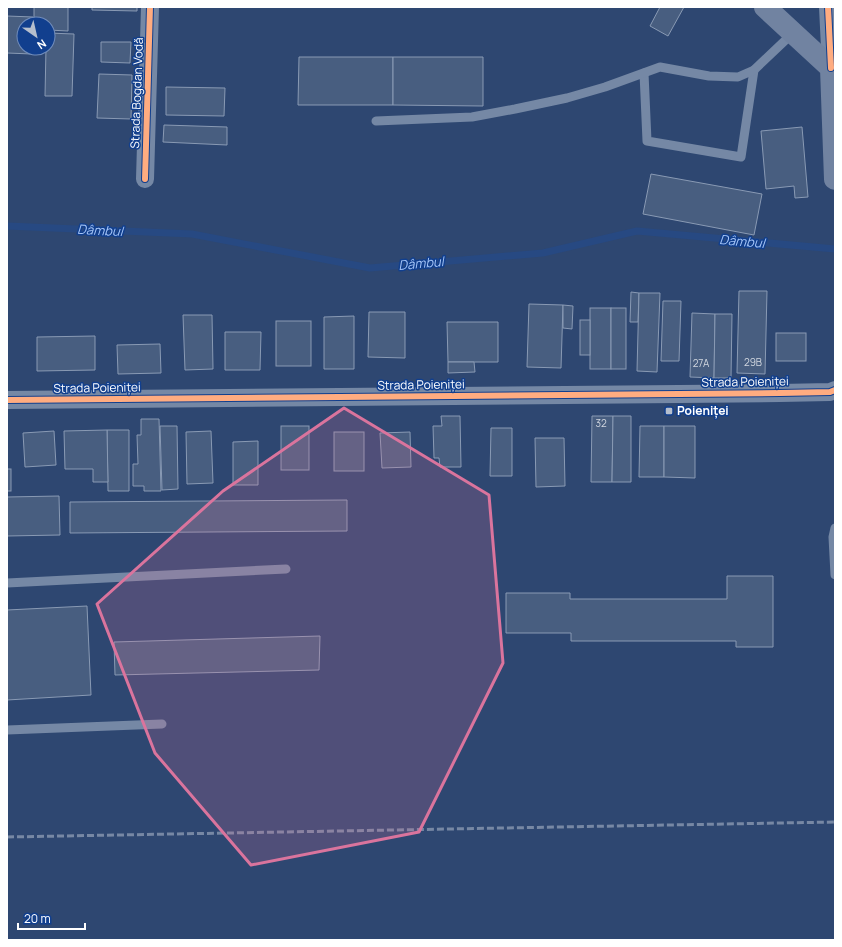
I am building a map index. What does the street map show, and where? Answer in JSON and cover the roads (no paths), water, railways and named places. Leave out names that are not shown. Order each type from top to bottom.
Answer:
[{"type":"main road","points":[[765,7],[831,68],[835,179]]},
{"type":"street","name":"Strada Bogdan Vodă","points":[[145,179],[150,7]]},
{"type":"street","points":[[828,7],[831,68]]},
{"type":"street","name":"Strada Poieniței","points":[[7,400],[773,393],[830,392],[835,390]]},
{"type":"lane","points":[[376,121],[472,117],[494,113],[567,98],[605,87],[660,67],[709,76],[738,77],[754,70],[793,32]]},
{"type":"lane","points":[[644,73],[647,141],[741,157],[754,70]]},
{"type":"lane","points":[[835,528],[833,537],[835,575]]},
{"type":"lane","points":[[7,583],[286,569]]},
{"type":"lane","points":[[7,730],[162,724]]},
{"type":"waterway","name":"Dâmbul","points":[[7,226],[192,234],[370,268],[543,253],[637,231],[835,249]]},
{"type":"railway","points":[[7,837],[835,822]]},
{"type":"place","name":"Poieniței","points":[[669,411]]}]
